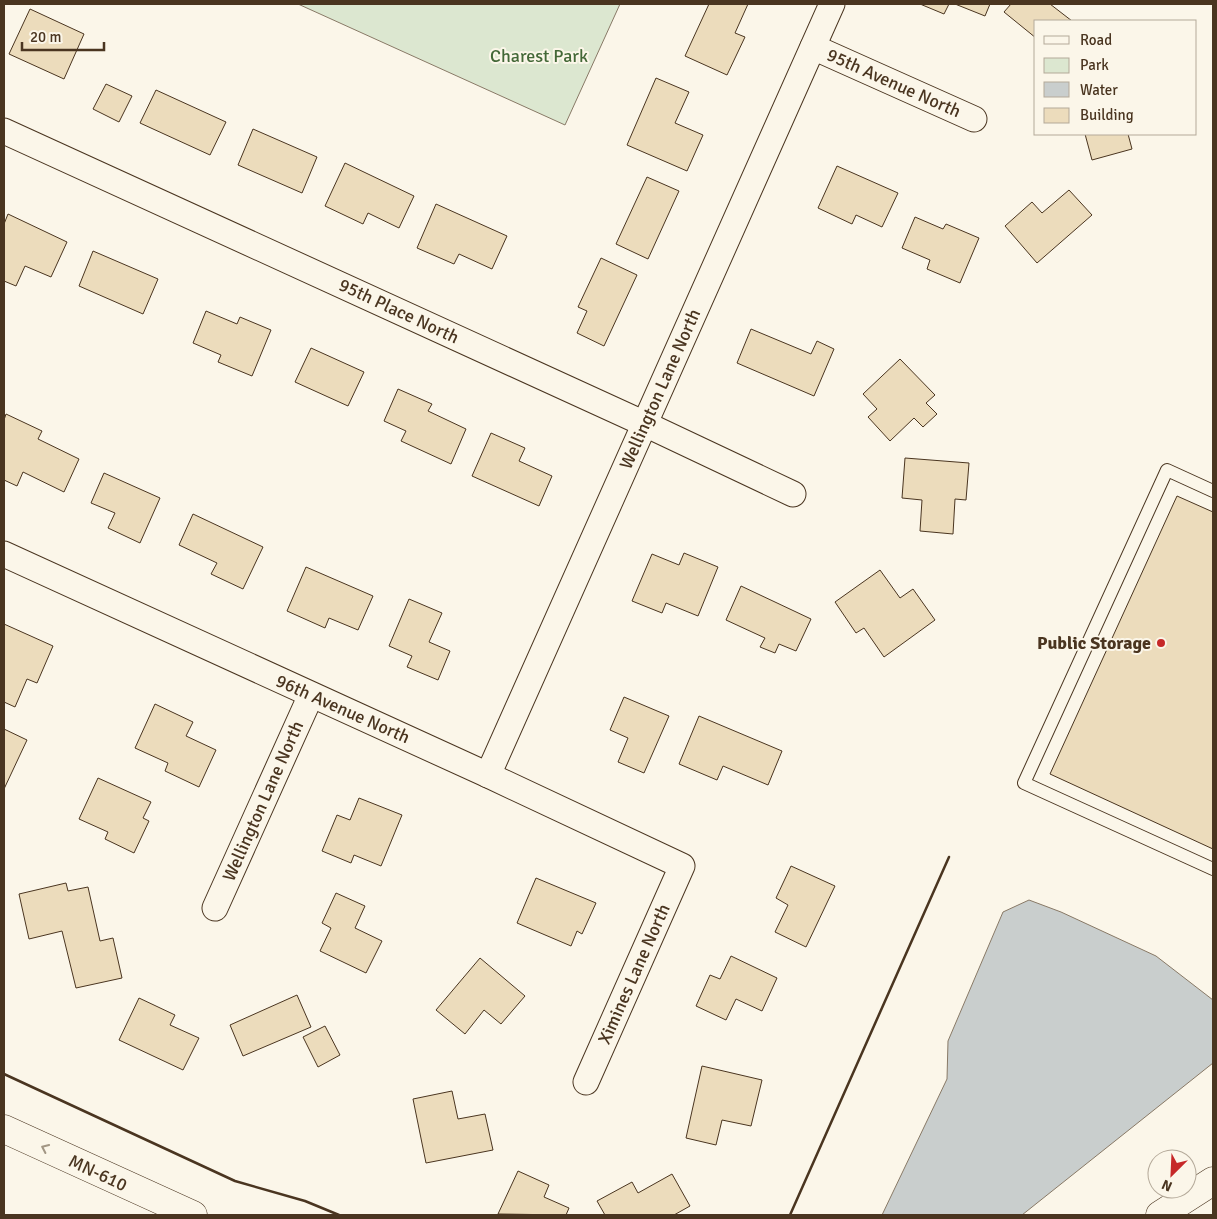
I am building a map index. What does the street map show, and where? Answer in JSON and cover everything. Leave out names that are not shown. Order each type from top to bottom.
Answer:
[{"type":"highway","name":"MN-610","points":[[4,1129],[193,1215]]},
{"type":"highway","points":[[1160,1215],[1213,1181]]},
{"type":"highway","points":[[137,1191],[203,1215]]},
{"type":"street","name":"Wellington Lane North","points":[[488,775],[832,4]]},
{"type":"street","name":"95th Avenue North","points":[[814,47],[974,118]]},
{"type":"street","name":"95th Place North","points":[[4,131],[645,424],[793,494]]},
{"type":"street","name":"96th Avenue North","points":[[4,554],[488,775],[682,866]]},
{"type":"street","name":"Wellington Lane North","points":[[215,908],[311,695]]},
{"type":"street","name":"Ximines Lane North","points":[[586,1082],[682,866]]},
{"type":"lane","points":[[1213,492],[1167,470],[1024,783],[1213,869]]},
{"type":"green space","name":"Charest Park","points":[[298,4],[620,4],[565,125]]},
{"type":"water","points":[[1029,900],[1061,912],[1156,956],[1213,1000],[1213,1063],[1022,1215],[882,1215],[947,1079],[948,1041],[1003,912]]},
{"type":"building","points":[[709,4],[748,4],[735,33],[745,37],[727,75],[685,56]]},
{"type":"building","points":[[920,4],[949,4],[944,14]]},
{"type":"building","points":[[955,4],[990,4],[985,16]]},
{"type":"building","points":[[1011,4],[1050,4],[1071,20],[1034,20],[1034,36],[1004,12]]},
{"type":"building","points":[[30,9],[84,34],[64,79],[9,54]]},
{"type":"building","points":[[656,78],[689,92],[675,123],[703,135],[687,171],[627,145]]},
{"type":"building","points":[[106,84],[132,96],[119,122],[93,109]]},
{"type":"building","points":[[156,90],[226,122],[210,155],[140,123]]},
{"type":"building","points":[[253,129],[317,157],[302,193],[238,165]]},
{"type":"building","points":[[1085,135],[1128,135],[1132,149],[1092,160]]},
{"type":"building","points":[[345,163],[414,196],[399,228],[368,213],[363,224],[325,206]]},
{"type":"building","points":[[837,166],[898,193],[882,227],[856,215],[852,224],[818,208]]},
{"type":"building","points":[[647,177],[679,191],[648,259],[616,244]]},
{"type":"building","points":[[1069,190],[1092,215],[1037,263],[1005,226],[1032,202],[1042,213]]},
{"type":"building","points":[[436,204],[507,236],[492,269],[459,254],[454,264],[417,248]]},
{"type":"building","points":[[8,214],[67,242],[51,277],[25,266],[16,286],[4,281],[4,224]]},
{"type":"building","points":[[915,217],[943,229],[946,224],[979,238],[960,283],[927,269],[930,260],[902,248]]},
{"type":"building","points":[[93,251],[158,279],[143,314],[79,286]]},
{"type":"building","points":[[601,258],[637,275],[604,346],[577,333],[587,311],[578,307]]},
{"type":"building","points":[[206,311],[237,324],[240,317],[271,330],[252,376],[218,362],[221,355],[193,343]]},
{"type":"building","points":[[751,329],[811,354],[817,341],[834,349],[814,396],[737,363]]},
{"type":"building","points":[[311,348],[364,372],[348,406],[295,382]]},
{"type":"building","points":[[900,359],[935,395],[926,403],[937,414],[923,427],[914,418],[890,441],[868,417],[877,409],[863,394]]},
{"type":"building","points":[[398,389],[432,404],[428,411],[466,429],[451,464],[401,441],[406,431],[384,421]]},
{"type":"building","points":[[6,414],[42,431],[38,439],[79,459],[64,492],[23,472],[17,486],[4,480],[4,420]]},
{"type":"building","points":[[491,433],[525,448],[519,461],[552,476],[539,506],[472,476]]},
{"type":"building","points":[[905,458],[969,463],[966,500],[955,499],[953,534],[920,531],[922,500],[902,498]]},
{"type":"building","points":[[104,473],[160,498],[140,543],[108,528],[115,513],[91,503]]},
{"type":"building","name":"Public Storage","points":[[1177,496],[1213,512],[1213,849],[1050,774]]},
{"type":"building","points":[[193,514],[263,547],[243,589],[211,574],[217,563],[179,545]]},
{"type":"building","points":[[684,553],[718,567],[698,616],[666,603],[662,613],[632,601],[652,554],[679,565]]},
{"type":"building","points":[[306,567],[373,596],[358,630],[329,618],[325,628],[287,611]]},
{"type":"building","points":[[880,570],[900,598],[913,589],[935,620],[884,657],[864,628],[856,633],[835,602]]},
{"type":"building","points":[[741,586],[811,619],[796,651],[779,644],[775,653],[760,647],[765,638],[726,620]]},
{"type":"building","points":[[409,599],[442,613],[429,642],[450,651],[438,680],[407,667],[412,656],[389,646]]},
{"type":"building","points":[[4,624],[53,646],[37,683],[27,679],[15,707],[4,702]]},
{"type":"building","points":[[624,697],[669,716],[644,773],[618,762],[628,738],[610,730]]},
{"type":"building","points":[[155,704],[193,722],[186,736],[216,750],[199,787],[165,771],[168,763],[135,748]]},
{"type":"building","points":[[699,716],[782,751],[768,785],[723,766],[717,780],[679,764]]},
{"type":"building","points":[[4,729],[27,740],[4,789]]},
{"type":"building","points":[[98,778],[151,802],[143,818],[149,821],[134,853],[105,839],[108,832],[79,819]]},
{"type":"building","points":[[359,798],[402,815],[381,866],[354,855],[351,863],[322,851],[337,815],[350,820]]},
{"type":"building","points":[[791,866],[835,886],[806,947],[775,932],[788,905],[776,898]]},
{"type":"building","points":[[536,878],[596,903],[582,934],[577,931],[571,946],[517,923]]},
{"type":"building","points":[[66,883],[68,891],[88,887],[100,941],[113,938],[122,978],[76,988],[62,931],[29,939],[19,894]]},
{"type":"building","points":[[336,893],[365,906],[355,928],[382,941],[366,973],[320,951],[331,928],[322,923]]},
{"type":"building","points":[[731,956],[777,978],[762,1011],[736,999],[726,1020],[696,1006],[710,975],[720,979]]},
{"type":"building","points":[[480,958],[525,996],[501,1024],[484,1010],[465,1034],[436,1010]]},
{"type":"building","points":[[297,995],[311,1027],[243,1056],[230,1025]]},
{"type":"building","points":[[139,998],[175,1015],[170,1025],[199,1038],[183,1070],[119,1040]]},
{"type":"building","points":[[325,1026],[340,1055],[318,1067],[303,1037]]},
{"type":"building","points":[[702,1066],[762,1080],[751,1126],[722,1120],[716,1145],[686,1138]]},
{"type":"building","points":[[452,1091],[458,1119],[485,1114],[493,1150],[426,1163],[413,1099]]},
{"type":"building","points":[[518,1171],[549,1185],[544,1197],[569,1208],[566,1215],[498,1214]]},
{"type":"building","points":[[672,1174],[690,1206],[674,1215],[605,1215],[597,1201],[632,1182],[638,1193]]},
{"type":"wall","points":[[790,1215],[949,857]]},
{"type":"wall","points":[[4,1074],[235,1181],[305,1201],[339,1215]]},
{"type":"place","name":"Public Storage","points":[[1161,643]]}]
